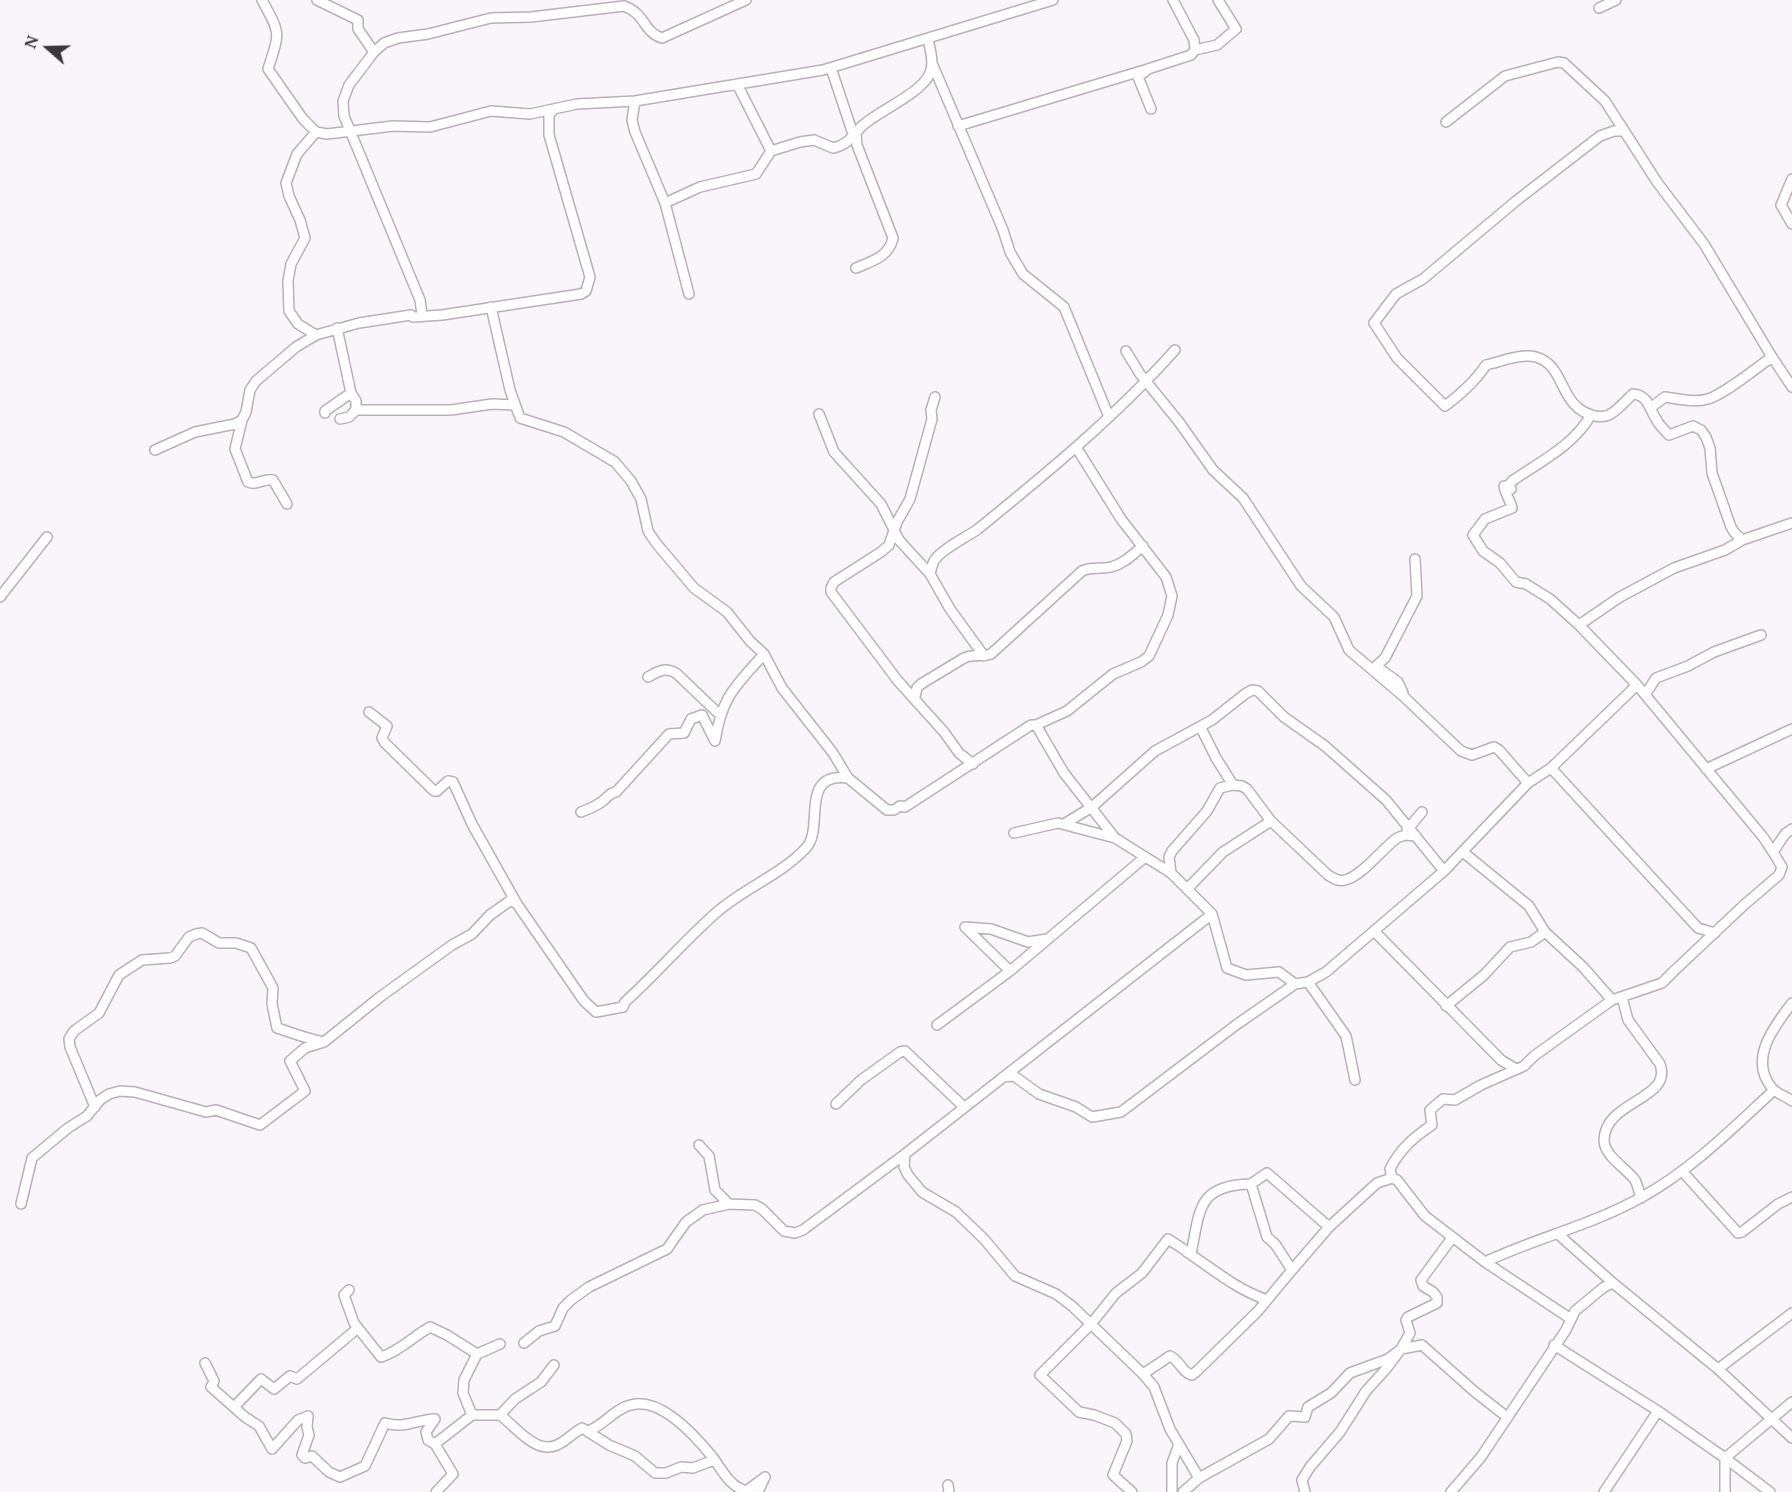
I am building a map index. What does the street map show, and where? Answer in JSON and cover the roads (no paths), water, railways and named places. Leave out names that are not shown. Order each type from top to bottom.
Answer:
[{"type":"street","points":[[262,0],[276,26],[278,37],[268,69],[303,119],[316,132],[327,134],[352,133],[393,126],[430,127],[491,111],[530,114],[577,104],[636,101],[782,78],[831,68],[1039,2],[1053,0]]},
{"type":"street","points":[[317,0],[358,20],[358,29],[374,52]]},
{"type":"street","points":[[422,315],[420,300],[344,116],[343,101],[349,85],[374,52],[384,43],[398,38],[428,34],[491,18],[531,17],[624,6],[633,9],[640,15],[649,31],[662,38],[746,0]]},
{"type":"street","points":[[1173,0],[1194,40],[1195,50]]},
{"type":"street","points":[[958,126],[1148,69],[1191,55],[1195,50],[1217,45],[1236,29],[1218,0]]},
{"type":"street","points":[[1599,8],[1616,0]]},
{"type":"street","points":[[928,39],[932,63],[1003,230],[1010,252],[1023,274],[1064,307],[1109,417]]},
{"type":"street","points":[[1446,122],[1505,76],[1558,62],[1564,63],[1599,95],[1657,182],[1704,243],[1792,387]]},
{"type":"street","points":[[665,203],[700,187],[756,174],[771,151],[814,140],[827,146],[840,147],[862,126],[921,86],[929,76],[932,63]]},
{"type":"street","points":[[831,68],[856,134],[857,145],[893,238],[892,246],[881,258],[856,268]]},
{"type":"street","points":[[1148,69],[1138,77],[1151,109]]},
{"type":"street","points":[[737,84],[771,151]]},
{"type":"street","points":[[636,101],[632,120],[635,132],[665,203],[689,294]]},
{"type":"street","points":[[287,504],[273,480],[252,484],[248,482],[235,449],[250,390],[256,381],[296,347],[316,335],[337,328],[411,315],[442,315],[581,294],[586,291],[590,277],[549,135],[549,115],[554,109]]},
{"type":"street","points":[[1624,131],[1607,133],[1572,158],[1506,209],[1423,279],[1396,294],[1374,323],[1397,358],[1444,406],[1460,395],[1479,376],[1486,364],[1533,356],[1550,365],[1573,405],[1581,411],[1601,417],[1611,415],[1633,394],[1647,400],[1657,422],[1669,435],[1693,426],[1701,430],[1710,448],[1712,473],[1731,527],[1742,540]]},
{"type":"street","points":[[316,132],[297,154],[285,183],[305,238],[291,264],[288,281],[290,311],[298,324],[316,335]]},
{"type":"street","points":[[1792,179],[1781,205],[1792,224]]},
{"type":"street","points":[[491,307],[520,418],[564,432],[615,462],[631,481],[641,499],[648,531],[656,543],[694,588],[720,606],[764,654],[782,688],[833,753],[848,778],[887,810],[894,810],[900,806],[905,807],[1031,725],[1036,725],[1067,711],[1113,674],[1141,663],[1149,656],[1168,615],[1172,596],[1166,577],[1121,519],[1076,447]]},
{"type":"street","points":[[337,328],[351,393],[356,401],[356,410]]},
{"type":"street","points":[[930,574],[933,562],[939,555],[980,527],[1076,447],[1146,382],[1175,350]]},
{"type":"street","points":[[1126,351],[1146,382],[1179,422],[1213,470],[1243,498],[1301,586],[1334,617],[1349,650],[1404,696],[1461,751],[1472,754],[1494,747],[1528,783]]},
{"type":"street","points":[[1650,408],[1665,397],[1690,401],[1707,399],[1719,394],[1772,357]]},
{"type":"street","points":[[325,413],[351,393]]},
{"type":"street","points":[[935,397],[931,410],[932,419],[910,499],[897,522],[889,545],[834,582],[831,592],[898,681],[915,697],[959,753],[973,764]]},
{"type":"street","points":[[340,418],[349,417],[356,410],[451,410],[492,404],[515,405]]},
{"type":"street","points":[[819,414],[834,452],[881,504],[899,540],[930,574],[984,656]]},
{"type":"street","points":[[1571,1319],[1485,1262],[1425,1216],[1392,1178],[1390,1169],[1396,1157],[1412,1139],[1432,1125],[1430,1110],[1443,1100],[1455,1100],[1481,1085],[1524,1066],[1534,1056],[1617,999],[1667,980],[1744,905],[1779,875],[1782,867],[1763,837],[1637,685],[1579,625],[1550,599],[1526,584],[1516,582],[1500,563],[1483,551],[1473,535],[1485,519],[1512,508],[1504,486],[1511,489],[1509,484],[1512,481],[1567,445],[1584,428],[1591,415]]},
{"type":"street","points":[[155,450],[195,432],[235,424],[242,420]]},
{"type":"street","points":[[1579,625],[1636,587],[1674,568],[1725,550],[1742,540],[1792,523]]},
{"type":"street","points":[[0,597],[47,537]]},
{"type":"street","points":[[915,697],[917,688],[921,684],[964,658],[991,654],[1082,571],[1089,567],[1112,567],[1123,563],[1143,546]]},
{"type":"street","points":[[1404,696],[1398,682],[1376,666],[1385,658],[1417,596],[1415,559]]},
{"type":"street","points":[[1645,695],[1656,678],[1688,666],[1714,652],[1761,635]]},
{"type":"street","points":[[581,812],[603,801],[610,793],[616,792],[669,734],[684,733],[691,719],[702,715],[715,741],[725,701],[764,654]]},
{"type":"street","points":[[648,677],[663,669],[676,673],[720,715]]},
{"type":"street","points":[[1004,1077],[1014,1076],[1039,1094],[1076,1107],[1092,1117],[1121,1112],[1236,1025],[1295,984],[1308,982],[1326,972],[1444,871],[1528,783],[1551,768],[1637,685]]},
{"type":"street","points":[[1064,824],[1092,807],[1147,757],[1212,720],[1252,690],[1258,691],[1284,717],[1325,746],[1386,800],[1407,831],[1416,836],[1444,871]]},
{"type":"street","points":[[369,712],[387,726],[382,738],[385,742],[434,791],[448,781],[453,782],[472,824],[517,904],[584,1001],[596,1011],[623,1007],[718,911],[791,861],[806,848],[812,840],[813,812],[819,790],[835,776],[848,778]]},
{"type":"street","points":[[1036,725],[1064,774],[1115,838],[1171,873],[1212,914],[1227,968],[1246,975],[1279,972],[1295,984]]},
{"type":"street","points":[[1706,769],[1792,729]]},
{"type":"street","points":[[1203,732],[1233,785]]},
{"type":"street","points":[[1551,768],[1698,928],[1715,933]]},
{"type":"street","points":[[1171,873],[1172,851],[1207,811],[1220,788],[1233,785],[1247,789],[1271,821],[1337,881],[1354,876],[1407,831],[1422,812]]},
{"type":"street","points":[[1188,888],[1223,852],[1271,821]]},
{"type":"street","points":[[1014,833],[1064,824],[1115,838]]},
{"type":"street","points":[[1773,852],[1785,834],[1792,829]]},
{"type":"street","points":[[1463,852],[1529,906],[1545,932],[1617,999],[1628,1020],[1660,1064],[1663,1072],[1661,1080],[1652,1091],[1616,1114],[1605,1135],[1604,1144],[1634,1178],[1641,1198]]},
{"type":"street","points":[[937,1025],[1010,971],[1144,858]]},
{"type":"street","points":[[21,1204],[32,1158],[68,1128],[87,1116],[109,1094],[120,1091],[135,1092],[164,1098],[206,1112],[216,1110],[260,1125],[305,1091],[290,1061],[305,1048],[324,1042],[380,997],[452,945],[472,934],[490,915],[506,903],[511,900],[517,904]]},
{"type":"street","points":[[524,1343],[539,1331],[555,1326],[563,1308],[589,1287],[627,1267],[659,1254],[673,1242],[686,1222],[703,1210],[729,1204],[755,1205],[784,1231],[795,1233],[803,1230],[905,1154],[1212,914]]},
{"type":"street","points":[[1010,971],[965,927],[991,929],[1028,942],[1047,939]]},
{"type":"street","points":[[1374,931],[1501,1060],[1516,1069]]},
{"type":"street","points":[[1446,1006],[1484,975],[1510,947],[1531,942],[1545,932]]},
{"type":"street","points":[[95,1107],[70,1047],[69,1039],[74,1031],[99,1013],[119,975],[127,968],[142,960],[175,956],[189,937],[196,934],[202,933],[219,943],[236,943],[251,948],[273,988],[272,1004],[277,1028],[302,1035],[307,1039],[324,1042]]},
{"type":"street","points":[[1308,982],[1346,1036],[1355,1080]]},
{"type":"street","points":[[1792,1003],[1779,1019],[1762,1055],[1761,1064],[1764,1077],[1773,1091],[1792,1101]]},
{"type":"street","points":[[836,1104],[861,1080],[900,1052],[905,1051],[964,1107]]},
{"type":"street","points":[[1485,1262],[1559,1235],[1641,1198],[1682,1171],[1773,1091]]},
{"type":"street","points":[[699,1145],[709,1156],[716,1190],[729,1204]]},
{"type":"street","points":[[905,1154],[904,1167],[922,1192],[956,1212],[984,1239],[1015,1276],[1056,1294],[1092,1324],[1143,1374],[1154,1387],[1162,1411],[1199,1478]]},
{"type":"street","points":[[1682,1171],[1738,1233],[1778,1204],[1792,1197]]},
{"type":"street","points":[[1168,1239],[1191,1254],[1202,1204],[1210,1194],[1233,1184],[1251,1184],[1267,1173],[1329,1227]]},
{"type":"street","points":[[1143,1374],[1170,1356],[1174,1357],[1186,1373],[1192,1375],[1240,1330],[1329,1227],[1377,1183],[1392,1178]]},
{"type":"street","points":[[1251,1184],[1267,1237],[1275,1244],[1292,1270]]},
{"type":"street","points":[[1559,1235],[1613,1284],[1718,1370],[1792,1438]]},
{"type":"street","points":[[1305,1492],[1302,1480],[1310,1467],[1340,1432],[1366,1391],[1401,1349],[1410,1333],[1406,1320],[1408,1317],[1437,1303],[1437,1297],[1423,1286],[1421,1280],[1452,1238]]},
{"type":"street","points":[[1132,1492],[1113,1475],[1127,1441],[1126,1434],[1115,1423],[1094,1415],[1079,1413],[1040,1375],[1092,1324],[1116,1293],[1142,1273],[1168,1239]]},
{"type":"street","points":[[1168,1239],[1229,1282],[1248,1293],[1267,1300]]},
{"type":"street","points":[[1450,1492],[1481,1457],[1566,1330],[1575,1311],[1604,1287],[1613,1284]]},
{"type":"street","points":[[349,1290],[344,1295],[358,1328],[381,1357],[389,1355],[412,1337],[430,1327],[477,1354]]},
{"type":"street","points":[[1718,1370],[1792,1313]]},
{"type":"street","points":[[235,1406],[261,1379],[274,1389],[290,1376],[297,1379],[358,1328]]},
{"type":"street","points":[[472,1415],[463,1393],[464,1380],[477,1354],[500,1344]]},
{"type":"street","points":[[1183,1492],[1199,1478],[1269,1439],[1289,1416],[1305,1418],[1308,1407],[1331,1393],[1350,1373],[1388,1359],[1401,1349],[1422,1345],[1507,1417]]},
{"type":"street","points":[[1554,1345],[1658,1411],[1770,1492]]},
{"type":"street","points":[[206,1363],[214,1381],[211,1387],[245,1417],[260,1426],[272,1449],[298,1420],[308,1416],[309,1435],[302,1455],[305,1458],[312,1456],[329,1472],[339,1477],[365,1466],[385,1423],[398,1427],[421,1420],[435,1419],[426,1432],[428,1440],[435,1444],[453,1474],[436,1492]]},
{"type":"street","points":[[500,1415],[514,1399],[541,1382],[554,1365]]},
{"type":"street","points":[[1725,1492],[1725,1458],[1792,1402]]},
{"type":"street","points":[[588,1431],[615,1412],[637,1404],[661,1409],[680,1422],[736,1488],[746,1491],[765,1477],[758,1492]]},
{"type":"street","points":[[1604,1492],[1658,1411]]},
{"type":"street","points":[[435,1444],[472,1415],[500,1415],[531,1442],[546,1447],[557,1445],[582,1428],[609,1445],[635,1456],[655,1473],[666,1473],[681,1467],[693,1468],[714,1460]]},
{"type":"street","points":[[1172,1492],[1173,1463],[1179,1444]]}]
